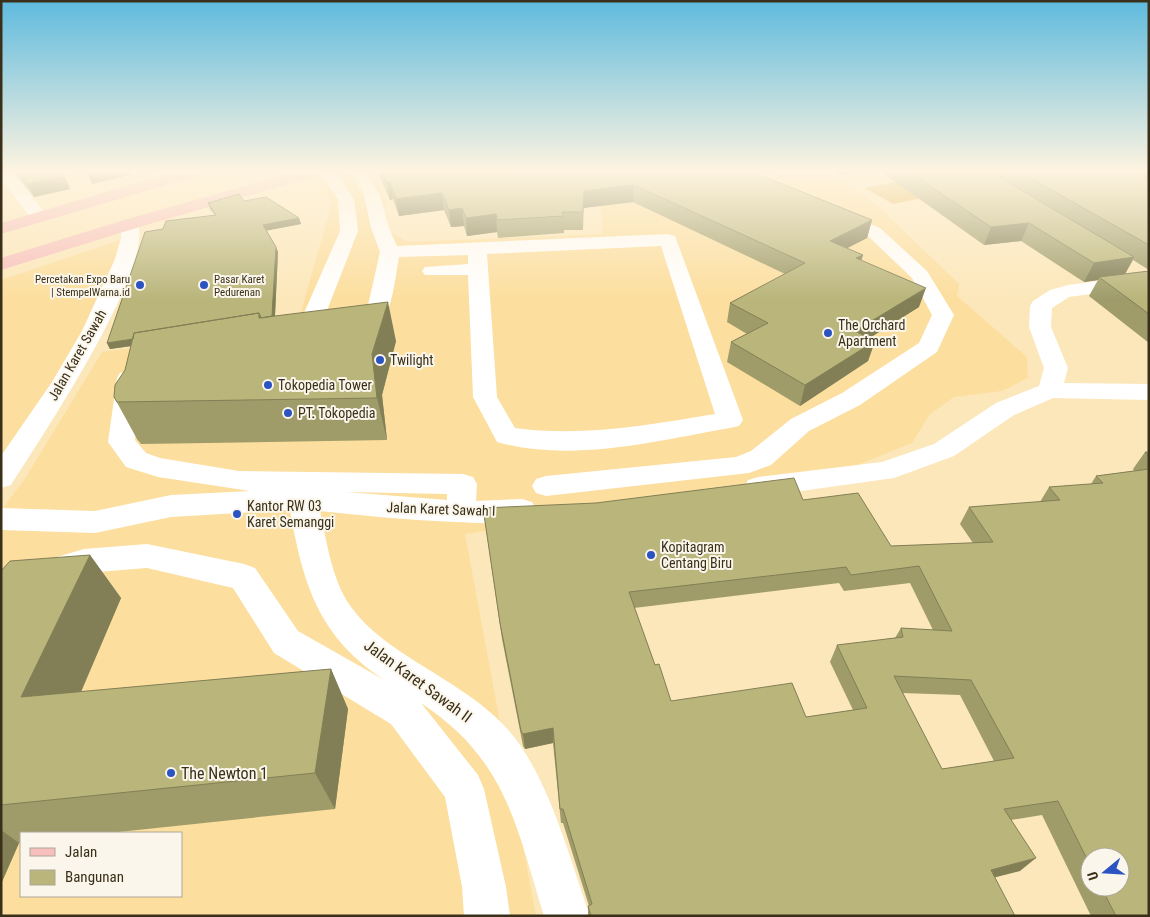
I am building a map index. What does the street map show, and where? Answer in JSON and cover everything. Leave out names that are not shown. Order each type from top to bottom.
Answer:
[{"type":"main road","points":[[1,229],[50,214]]},
{"type":"main road","points":[[1,245],[95,214]]},
{"type":"main road","points":[[1,255],[145,214]]},
{"type":"main road","points":[[1,264],[167,214]]},
{"type":"street","points":[[338,335],[319,326],[315,313],[349,231],[347,214]]},
{"type":"street","points":[[300,341],[364,330],[377,316],[390,252],[377,214]]},
{"type":"street","points":[[546,486],[739,466],[761,458],[800,425],[851,399],[929,347],[943,315],[920,275],[874,232],[834,214]]},
{"type":"street","name":"Jalan Karet Sawah","points":[[1,478],[84,348],[105,311],[132,237],[130,224]]},
{"type":"street","points":[[349,231],[380,228]]},
{"type":"street","points":[[432,271],[478,259],[668,240],[730,420],[626,437],[537,442],[506,436],[485,397],[478,259]]},
{"type":"street","points":[[390,252],[478,259]]},
{"type":"street","points":[[1126,266],[1149,280]]},
{"type":"street","points":[[1050,390],[1056,368],[1040,328],[1041,306],[1056,294],[1068,290],[1149,280]]},
{"type":"street","points":[[146,367],[127,379],[126,388],[121,442],[136,460],[158,467],[239,481],[463,484],[460,511]]},
{"type":"street","points":[[644,501],[884,471],[944,450],[1005,409],[1050,390],[1149,392]]},
{"type":"street","points":[[340,503],[379,483]]},
{"type":"street","name":"Jalan Karet Sawah I","points":[[1,519],[95,522],[171,506],[303,500],[460,511],[576,508]]},
{"type":"street","name":"Jalan Karet Sawah II","points":[[303,500],[315,566],[337,616],[356,636],[393,666],[440,694],[482,728],[510,765],[536,826],[567,916]]},
{"type":"street","points":[[37,588],[62,566],[84,561],[147,556],[244,577],[286,642],[404,711],[464,789],[484,887],[487,916]]},
{"type":"shaded area","points":[[329,214],[383,214],[379,225],[408,242],[602,234],[602,214],[886,214],[959,284],[957,296],[1027,357],[1028,378],[1002,391],[954,397],[930,414],[912,443],[810,484],[465,534],[536,916],[1,916],[1,511],[26,477],[102,352],[297,326]]},
{"type":"shaded area","points":[[123,239],[96,309],[74,351],[1,463],[1,280]]},
{"type":"building","name":"Pasar Karet Pedurenan","points":[[292,214],[299,218],[263,225],[276,247],[272,316],[261,318],[259,313],[134,333],[133,339],[107,343],[145,232],[163,229],[166,221],[216,215]]},
{"type":"building","points":[[464,214],[562,214],[563,216],[497,220],[496,214],[466,218]]},
{"type":"building","points":[[697,214],[857,214],[872,220],[830,241],[863,255],[856,258],[926,288],[855,331],[875,341],[805,385],[731,342],[768,323],[730,303],[805,263]]},
{"type":"building","points":[[971,214],[1061,214],[1134,257],[1094,263],[1029,223],[991,227]]},
{"type":"building","points":[[1094,214],[1149,214],[1149,245]]},
{"type":"building","points":[[1149,271],[1149,314],[1099,277]]},
{"type":"building","points":[[388,302],[372,354],[377,398],[117,402],[114,397],[115,385],[125,370],[134,333],[259,313],[259,318]]},
{"type":"building","points":[[1149,469],[1149,916],[1116,916],[1106,897],[1130,897],[1130,847],[1081,847],[1058,801],[1004,809],[1036,858],[991,870],[1015,916],[591,916],[588,906],[592,904],[563,809],[560,809],[553,728],[523,734],[521,731],[500,623],[483,508],[596,503],[794,478],[803,500],[858,493],[891,546],[993,542],[969,507],[1060,500],[1049,487],[1103,483],[1096,476]],"holes":[[[919,566],[952,631],[901,628],[903,637],[837,645],[867,708],[806,717],[792,683],[671,701],[659,664],[655,665],[629,592],[846,567],[851,575]],[[894,676],[971,680],[1014,758],[942,769]]]},
{"type":"building","points":[[90,555],[21,697],[331,669],[315,773],[1,805],[1,571],[10,561]]},
{"type":"place","name":"Percetakan Expo Baru | StempelWarna.id","points":[[140,285]]},
{"type":"place","name":"Pasar Karet Pedurenan","points":[[204,285]]},
{"type":"place","name":"The Orchard Apartment","points":[[828,333]]},
{"type":"place","name":"Twilight","points":[[380,360]]},
{"type":"place","name":"Tokopedia Tower","points":[[268,385]]},
{"type":"place","name":"PT. Tokopedia","points":[[288,413]]},
{"type":"place","name":"Kantor RW 03 Karet Semanggi","points":[[237,514]]},
{"type":"place","name":"Kopitagram Centang Biru","points":[[651,555]]},
{"type":"place","name":"The Newton 1","points":[[171,773]]}]
